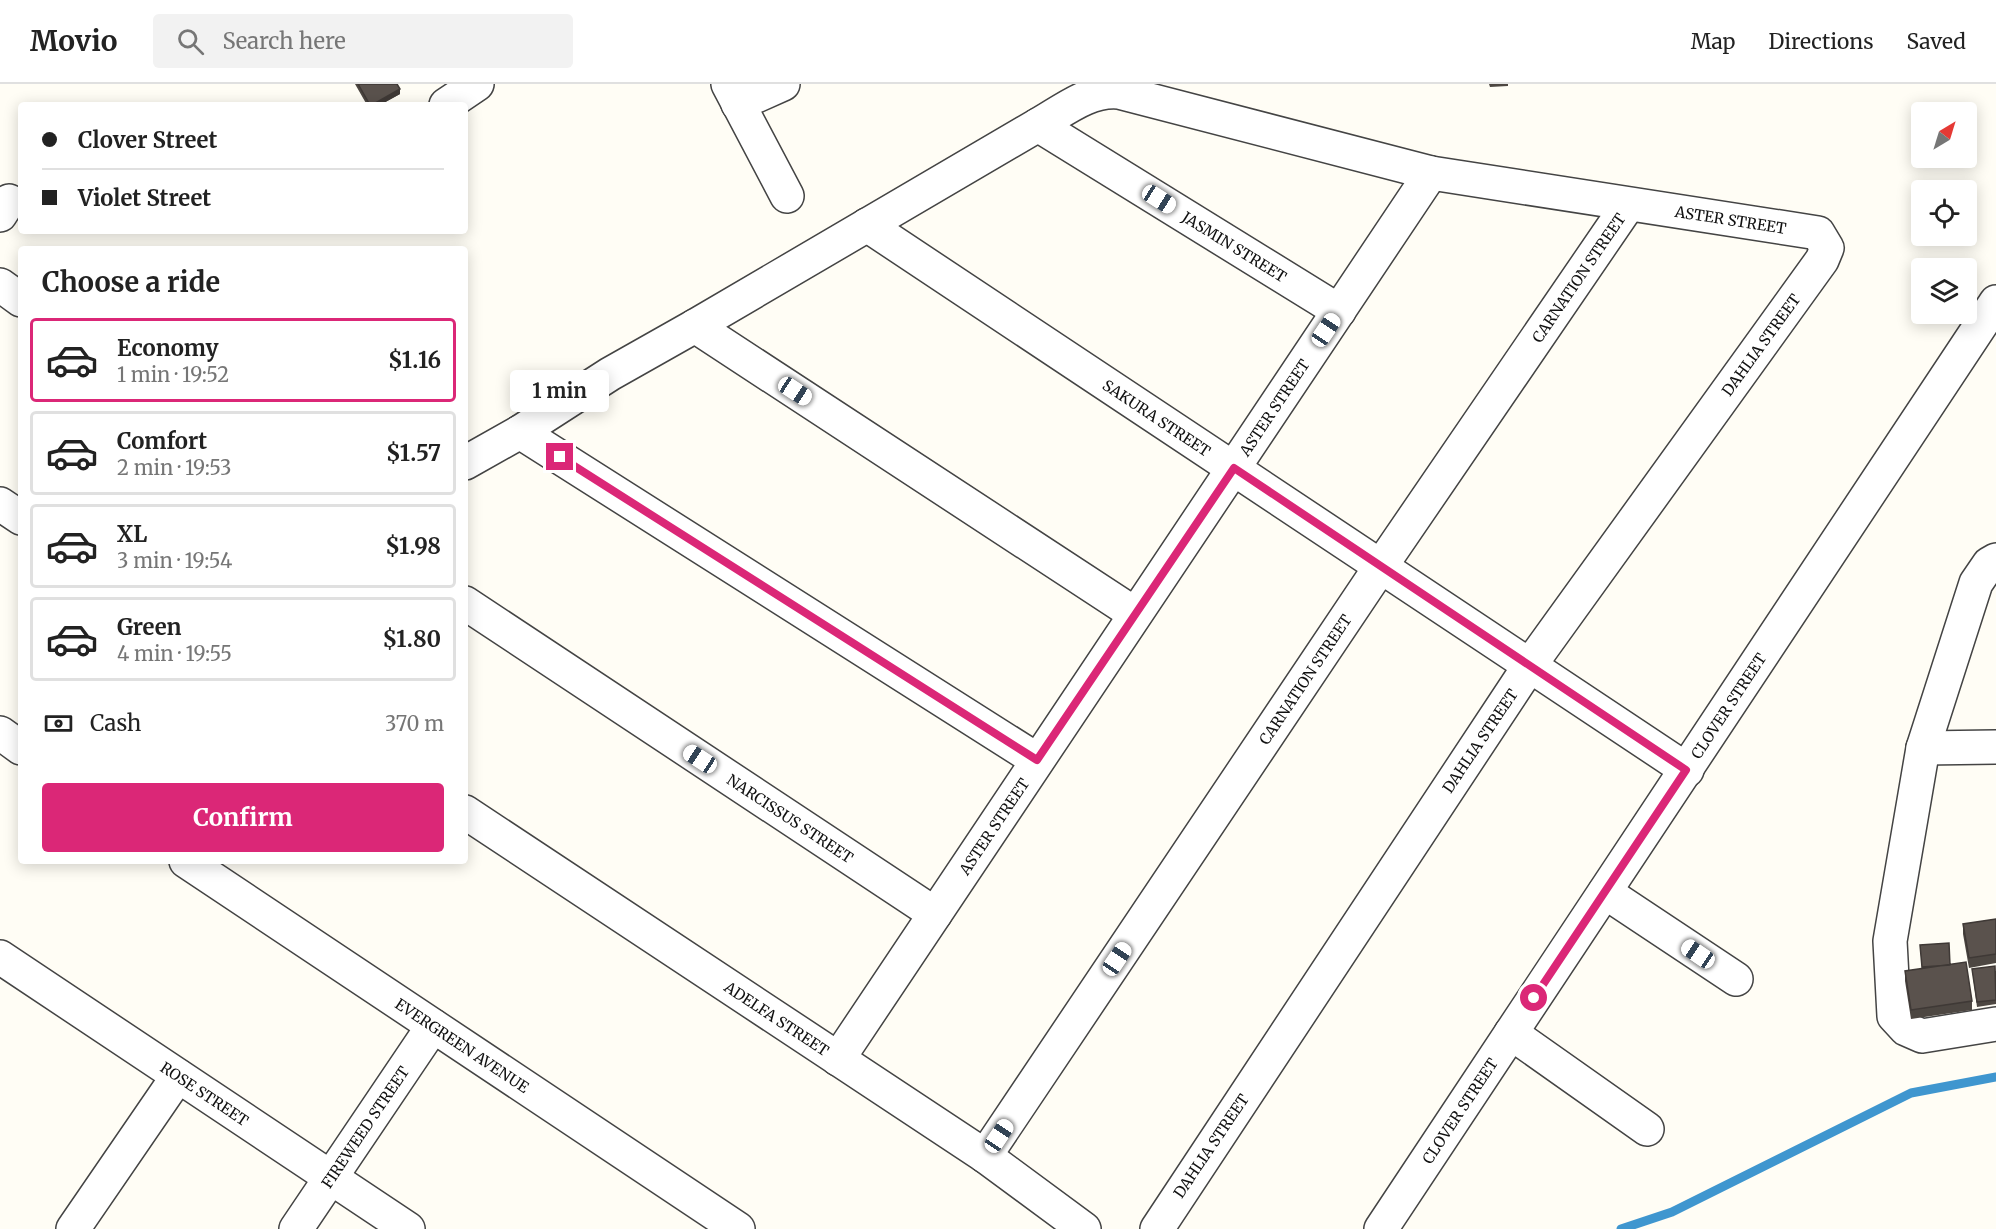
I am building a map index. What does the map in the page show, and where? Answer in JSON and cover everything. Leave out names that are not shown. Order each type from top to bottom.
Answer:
[{"type":"street","points":[[450,102],[477,84]]},
{"type":"street","points":[[783,84],[733,94],[787,196]]},
{"type":"street","name":"ASTER STREET","points":[[468,461],[520,432],[610,374],[1098,92],[1119,92],[1431,173],[1818,233]]},
{"type":"street","name":"JASMIN STREET","points":[[1038,125],[1339,310]]},
{"type":"street","name":"ASTER STREET","points":[[838,1059],[1431,173]]},
{"type":"street","name":"CARNATION STREET","points":[[985,1156],[1381,566],[1628,205]]},
{"type":"street","name":"SAKURA STREET","points":[[867,225],[1686,770]]},
{"type":"street","name":"DAHLIA STREET","points":[[1156,1229],[1530,665],[1822,260],[1827,248],[1818,233]]},
{"type":"street","points":[[0,285],[18,298]]},
{"type":"street","name":"CLOVER STREET","points":[[1381,1229],[1996,302]]},
{"type":"street","points":[[695,326],[1135,615]]},
{"type":"street","points":[[520,432],[1037,760]]},
{"type":"street","points":[[0,504],[18,516]]},
{"type":"street","points":[[1996,560],[1989,564],[1976,583],[1923,748],[1890,941],[1894,1016],[1906,1029],[1922,1036],[1996,1024]]},
{"type":"street","name":"NARCISSUS STREET","points":[[468,605],[934,914]]},
{"type":"street","points":[[0,734],[18,746]]},
{"type":"street","points":[[1923,748],[1996,747]]},
{"type":"street","name":"ADELFA STREET","points":[[468,814],[985,1156],[1084,1229]]},
{"type":"street","name":"EVERGREEN AVENUE","points":[[191,864],[738,1229]]},
{"type":"street","points":[[1605,892],[1736,979]]},
{"type":"street","name":"ROSE STREET","points":[[0,957],[408,1229]]},
{"type":"street","name":"FIREWEED STREET","points":[[296,1229],[434,1026]]},
{"type":"street","points":[[1511,1033],[1647,1129]]},
{"type":"street","points":[[73,1229],[178,1076]]},
{"type":"building","points":[[358,84],[397,84],[400,89],[377,102],[368,102]]},
{"type":"building","points":[[1996,919],[1996,954],[1969,958],[1963,924]]},
{"type":"building","points":[[1949,943],[1950,965],[1922,967],[1920,945]]},
{"type":"building","points":[[1966,962],[1972,1001],[1911,1010],[1905,971]]},
{"type":"building","points":[[1995,966],[1996,1000],[1977,1002],[1972,969]]},
{"type":"waterway","points":[[1621,1229],[1672,1212],[1911,1093],[1996,1077]]},
{"type":"route","points":[[560,457],[1037,760],[1234,468],[1686,770],[1534,998]]}]
